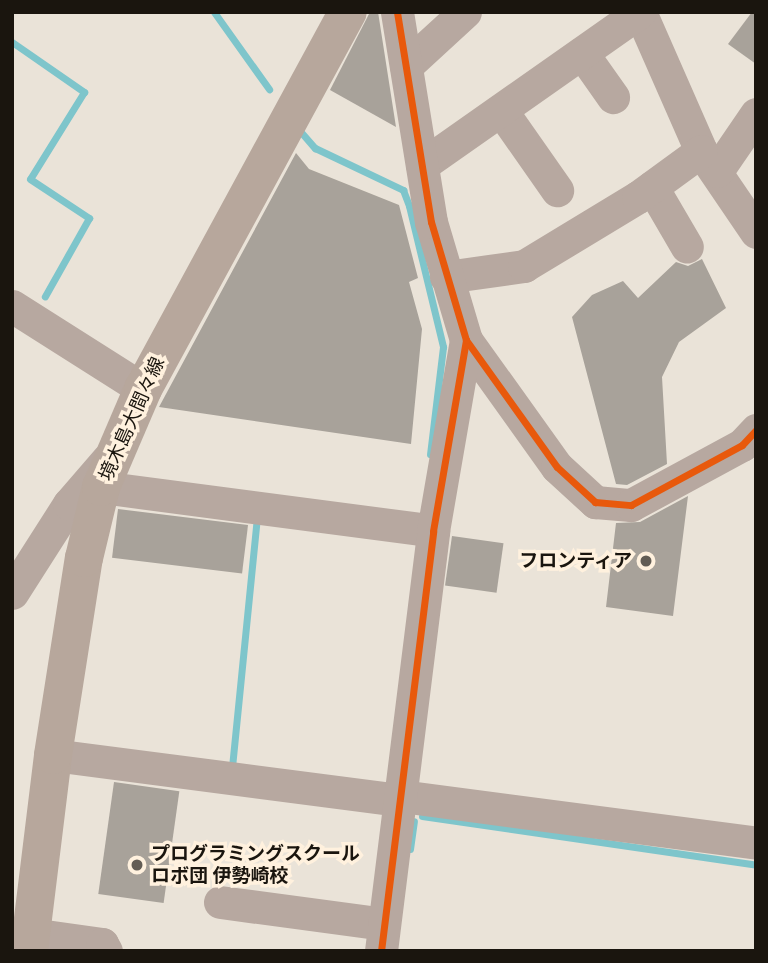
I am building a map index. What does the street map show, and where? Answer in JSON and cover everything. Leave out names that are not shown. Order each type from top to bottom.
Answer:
[{"type":"main road","name":"境木島大間々線","points":[[30,943],[53,755],[84,558],[101,487],[142,389],[348,12]]},
{"type":"street","points":[[397,12],[422,165],[446,277],[466,340],[557,467],[595,502],[631,505],[742,445],[756,430]]},
{"type":"street","points":[[406,66],[465,12]]},
{"type":"street","points":[[422,165],[640,12],[709,161],[756,232]]},
{"type":"street","points":[[582,53],[613,97]]},
{"type":"street","points":[[501,110],[557,190]]},
{"type":"street","points":[[446,277],[524,267],[652,187],[709,161],[756,114]]},
{"type":"street","points":[[652,187],[687,247]]},
{"type":"street","points":[[12,306],[142,389]]},
{"type":"street","points":[[220,902],[382,938],[433,531],[466,340]]},
{"type":"street","points":[[12,593],[68,504],[91,483],[117,445]]},
{"type":"street","points":[[101,487],[433,531]]},
{"type":"street","points":[[53,755],[756,843]]},
{"type":"street","points":[[30,943],[103,944],[106,951]]},
{"type":"building","points":[[370,12],[378,12],[396,127],[330,90]]},
{"type":"building","points":[[752,12],[756,12],[756,64],[728,44]]},
{"type":"building","points":[[296,153],[309,169],[399,205],[418,278],[409,282],[422,329],[411,444],[159,407]]},
{"type":"building","points":[[702,259],[726,308],[679,342],[662,377],[667,464],[627,485],[616,484],[572,317],[592,295],[623,281],[638,298],[676,262],[688,266]]},
{"type":"building","name":"フロンティア","points":[[688,496],[673,616],[606,607],[616,523],[640,522]]},
{"type":"building","points":[[118,509],[248,525],[242,574],[112,558]]},
{"type":"building","points":[[452,536],[503,543],[497,593],[445,586]]},
{"type":"building","points":[[114,782],[179,791],[164,903],[98,894]]},
{"type":"waterway","points":[[214,12],[269,89]]},
{"type":"waterway","points":[[12,42],[84,92],[30,179],[89,218],[45,296]]},
{"type":"waterway","points":[[300,131],[315,148],[403,190],[443,347],[430,454]]},
{"type":"waterway","points":[[232,767],[257,517]]},
{"type":"waterway","points":[[422,816],[756,865]]},
{"type":"waterway","points":[[410,849],[414,821]]},
{"type":"cycle path","points":[[381,951],[433,531],[466,340],[431,222],[397,12]]},
{"type":"cycle path","points":[[466,340],[557,467],[595,502],[631,505],[742,445],[756,430]]},
{"type":"place","name":"フロンティア","points":[[646,561]]},
{"type":"place","name":"プログラミングスクール ロボ団 伊勢崎校","points":[[137,865]]}]
